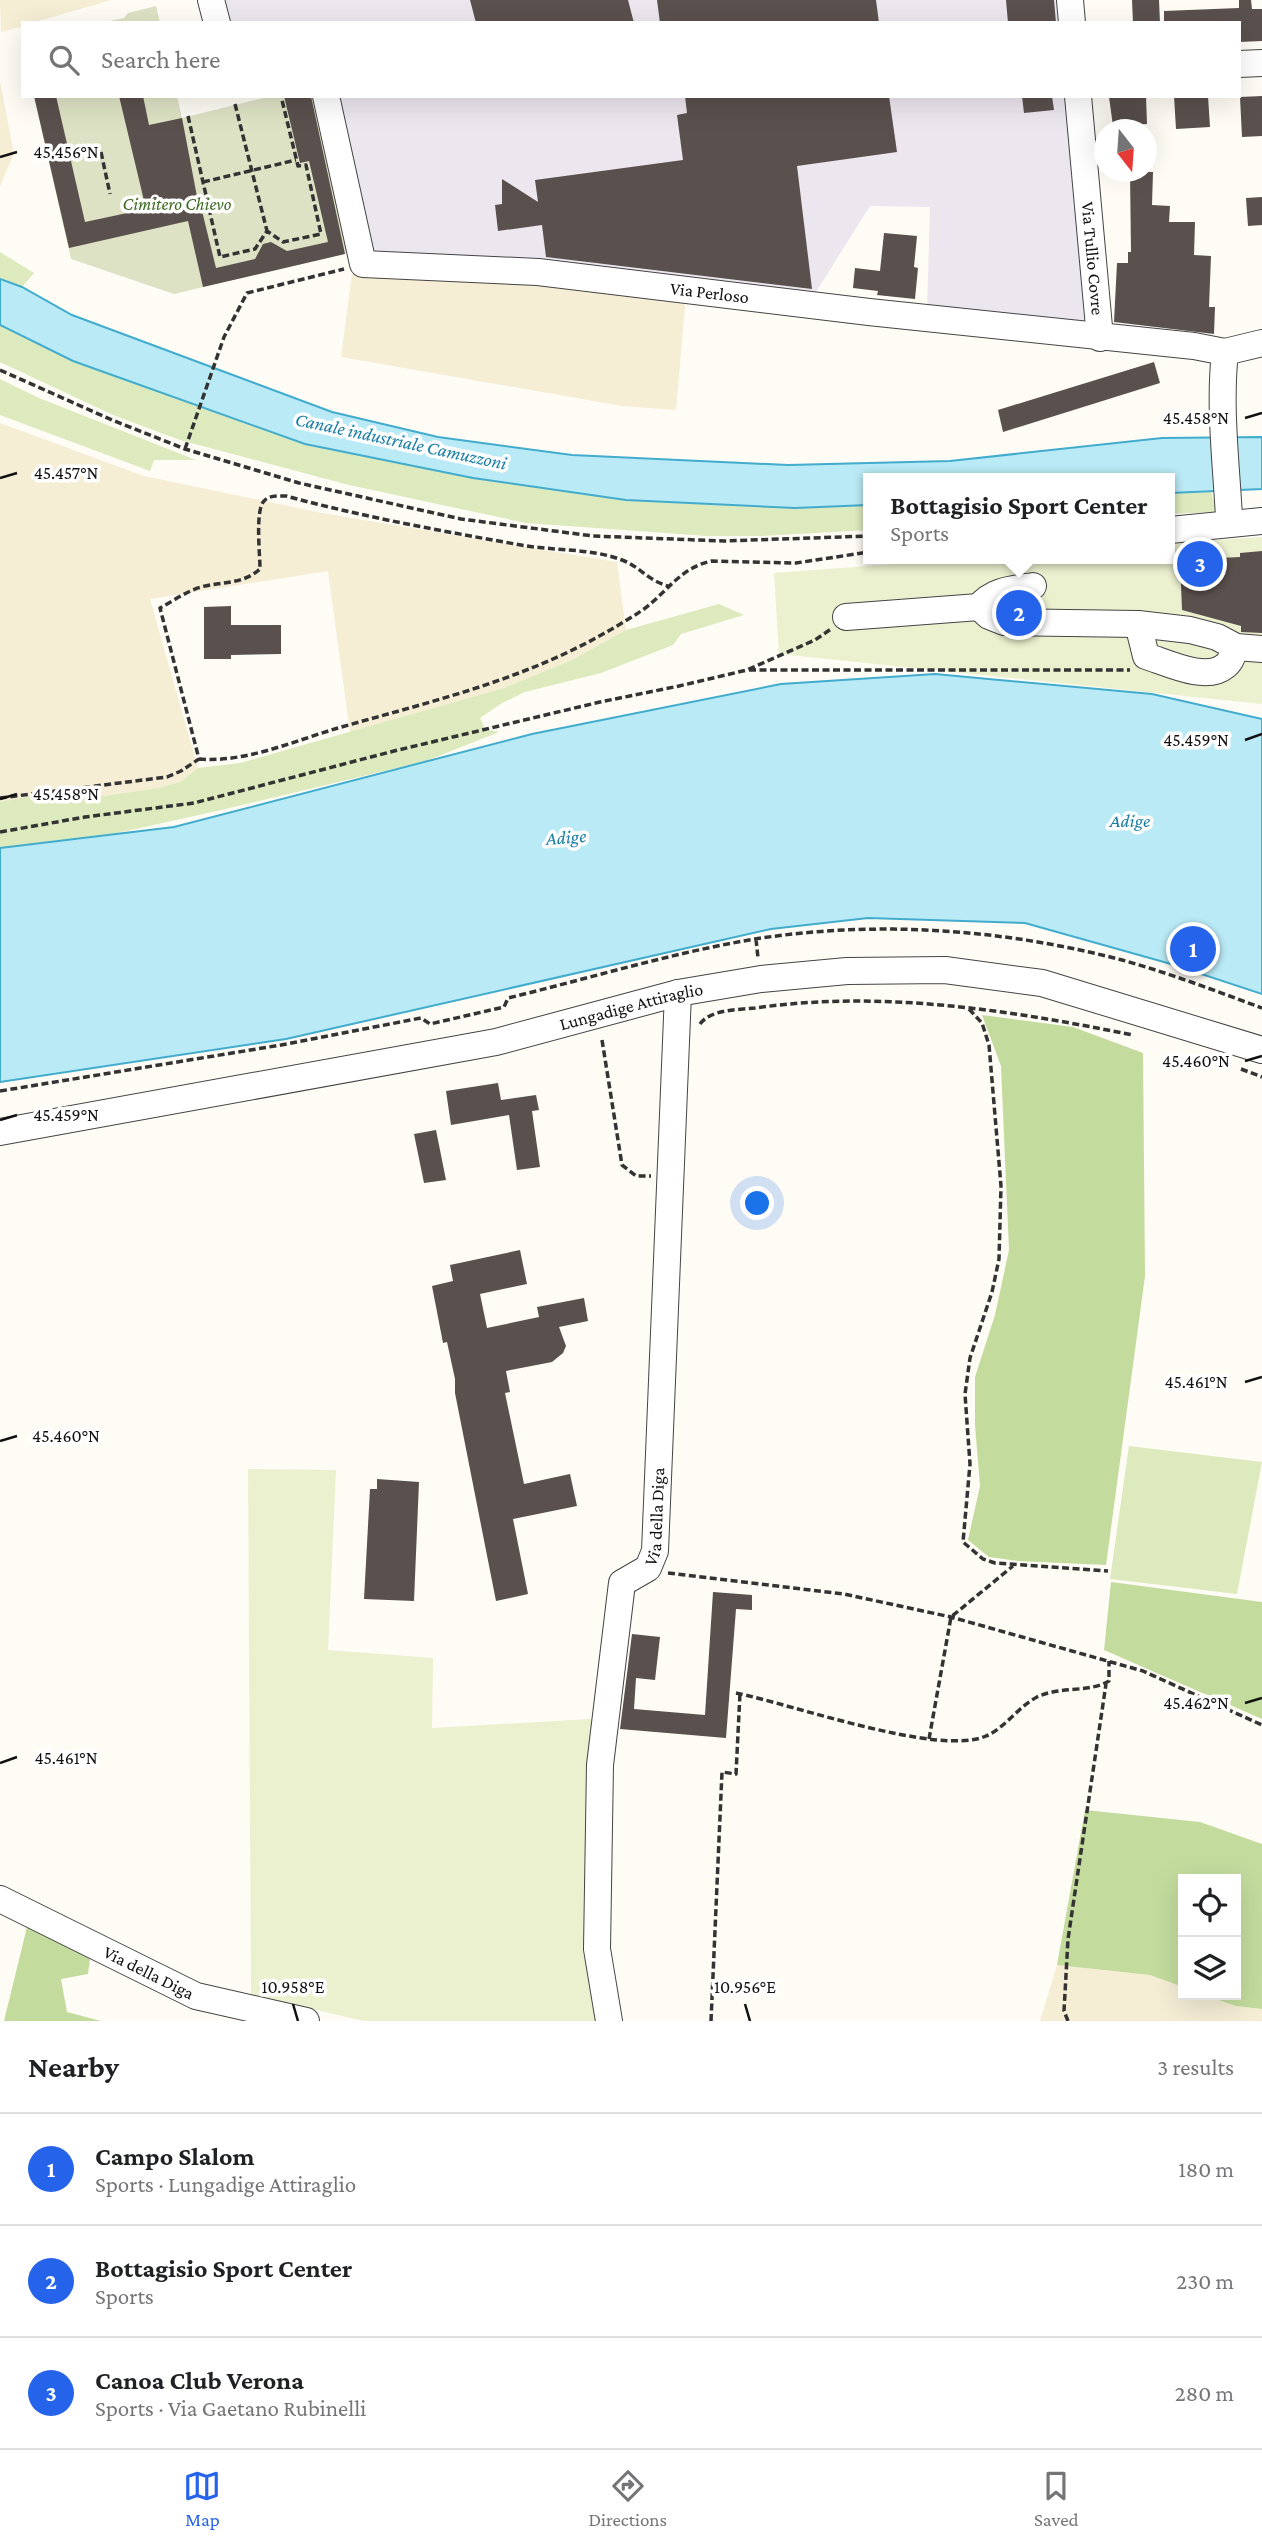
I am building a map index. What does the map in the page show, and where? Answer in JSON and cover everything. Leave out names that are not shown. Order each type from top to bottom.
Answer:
[{"type":"street","points":[[211,0],[216,21]]},
{"type":"street","points":[[1070,0],[1072,21]]},
{"type":"street","points":[[1241,64],[1262,63]]},
{"type":"street","points":[[326,98],[363,264]]},
{"type":"street","name":"Via Tullio Covre","points":[[1078,98],[1100,338]]},
{"type":"street","name":"Via Perloso","points":[[363,264],[538,272],[1100,338],[1194,346],[1225,352],[1262,343]]},
{"type":"street","points":[[1225,352],[1222,378],[1231,515]]},
{"type":"street","points":[[1175,529],[1231,515],[1262,522]]},
{"type":"street","points":[[979,607],[987,597],[1033,586]]},
{"type":"street","points":[[846,617],[979,607],[989,616],[1004,622],[1138,624],[1190,629],[1217,637],[1236,647],[1262,649]]},
{"type":"street","points":[[1138,624],[1146,656],[1195,670],[1213,674],[1228,665],[1236,647]]},
{"type":"street","name":"Lungadige Attiraglio","points":[[0,1132],[496,1042],[678,993],[761,979],[847,971],[946,970],[1042,983],[1262,1050]]},
{"type":"street","name":"Via della Diga","points":[[609,2021],[597,1949],[600,1765],[622,1583],[648,1568],[655,1550],[678,993]]},
{"type":"street","name":"Via della Diga","points":[[0,1899],[196,1996],[306,2021]]},
{"type":"path","points":[[235,104],[267,231],[283,242],[321,233],[306,165],[298,166],[281,98]]},
{"type":"path","points":[[188,116],[220,257],[255,249],[267,231]]},
{"type":"path","points":[[101,152],[110,194]]},
{"type":"path","points":[[203,182],[296,160]]},
{"type":"path","points":[[185,449],[224,337],[247,293],[363,264]]},
{"type":"path","points":[[0,370],[185,449],[299,483],[461,519],[593,536],[724,541],[863,536]]},
{"type":"path","points":[[199,758],[160,608],[201,587],[229,584],[250,578],[260,569],[260,508],[265,499],[286,496],[376,518],[525,545],[599,554],[623,560],[646,578],[668,586]]},
{"type":"path","points":[[0,798],[167,777],[199,758],[218,760],[259,751],[490,685],[550,662],[602,634],[644,609],[684,572],[701,564],[712,561],[796,563],[863,553]]},
{"type":"path","points":[[0,832],[85,817],[194,803],[419,745],[747,670],[815,640]]},
{"type":"path","points":[[747,670],[1141,670]]},
{"type":"path","points":[[697,1029],[701,1020],[714,1013],[777,1005],[859,1000],[913,1002],[970,1009],[1132,1035]]},
{"type":"path","points":[[970,1009],[982,1023],[989,1045],[1001,1186],[999,1259],[992,1292],[970,1358],[965,1394],[970,1464],[963,1542],[983,1559],[995,1563],[1108,1571]]},
{"type":"path","points":[[602,1040],[622,1165],[636,1176],[670,1175]]},
{"type":"path","points":[[929,1739],[951,1617],[1014,1565]]},
{"type":"path","points":[[648,1568],[672,1575],[844,1594],[951,1617],[1143,1671],[1262,1725]]},
{"type":"path","points":[[711,2021],[722,1772],[736,1774],[738,1693],[929,1739],[962,1742],[986,1736],[1037,1698],[1072,1688],[1098,1687],[1109,1681],[1109,1661]]},
{"type":"path","points":[[1068,2021],[1064,2011],[1068,1939],[1109,1661]]},
{"type":"shaded area","points":[[0,0],[111,0],[39,21],[21,21],[21,27],[1,32]]},
{"type":"shaded area","points":[[220,0],[1059,0],[1061,21],[225,21]]},
{"type":"shaded area","points":[[0,81],[14,154],[0,186]]},
{"type":"shaded area","points":[[330,98],[1069,98],[1086,323],[927,312],[930,207],[870,206],[811,300],[537,260],[367,251]]},
{"type":"shaded area","points":[[427,273],[686,295],[676,410],[622,406],[341,357],[352,274]]},
{"type":"shaded area","points":[[0,423],[144,476],[322,513],[617,562],[626,630],[572,660],[504,688],[350,732],[328,571],[150,599],[198,768],[180,782],[159,788],[89,798],[36,795],[0,802]]},
{"type":"shaded area","points":[[1057,1965],[1150,1975],[1178,1985],[1178,2000],[1219,2000],[1236,2006],[1262,2009],[1262,2021],[1040,2021]]},
{"type":"green space","points":[[156,6],[160,21],[111,21],[124,18],[128,13]]},
{"type":"green space","name":"Cimitero Chievo","points":[[34,98],[177,98],[182,118],[263,98],[312,98],[347,253],[174,294],[71,259]]},
{"type":"green space","points":[[0,252],[34,273],[22,287],[0,279]]},
{"type":"green space","points":[[0,325],[73,361],[305,444],[473,478],[626,500],[795,508],[863,505],[863,530],[707,536],[526,523],[349,485],[180,440],[113,415],[0,362]]},
{"type":"green space","points":[[0,379],[39,398],[196,460],[154,460],[150,471],[0,415]]},
{"type":"green space","points":[[1211,491],[1217,512],[1175,514],[1175,493]]},
{"type":"green space","points":[[1262,537],[1262,704],[779,654],[774,573],[895,564],[1175,564],[1175,543]]},
{"type":"green space","points":[[719,604],[744,615],[681,634],[673,645],[601,673],[525,692],[480,718],[485,729],[499,732],[426,761],[72,843],[0,853],[0,802],[36,795],[89,798],[159,788],[180,782],[198,768],[240,763],[504,688],[572,660],[626,630]]},
{"type":"green space","points":[[982,1015],[1073,1027],[1143,1053],[1145,1276],[1106,1565],[989,1557],[968,1540],[980,1486],[975,1425],[975,1377],[995,1315],[1009,1250],[1001,1066]]},
{"type":"green space","points":[[1129,1446],[1262,1462],[1237,1594],[1110,1579]]},
{"type":"green space","points":[[248,1469],[336,1470],[328,1650],[433,1658],[432,1728],[607,1718],[589,1935],[595,2021],[364,2021],[251,1995]]},
{"type":"green space","points":[[1111,1582],[1262,1602],[1262,1719],[1104,1650]]},
{"type":"green space","points":[[1085,1810],[1200,1822],[1262,1844],[1262,2009],[1236,2006],[1219,2000],[1241,2000],[1241,1874],[1178,1874],[1178,1985],[1150,1975],[1057,1965]]},
{"type":"green space","points":[[27,1927],[90,1958],[88,1974],[61,1979],[67,2012],[101,2021],[4,2021]]},
{"type":"water","name":"Canale industriale Camuzzoni","points":[[0,279],[22,287],[72,315],[332,412],[438,437],[572,455],[788,465],[950,461],[1162,438],[1262,437],[1262,489],[1175,493],[1175,473],[863,473],[863,505],[795,508],[626,500],[473,478],[305,444],[73,361],[0,325]]},
{"type":"water","name":"Adige","points":[[935,674],[1152,694],[1262,719],[1262,994],[1171,964],[1025,923],[868,918],[771,929],[286,1039],[0,1082],[0,848],[174,827],[532,734],[781,684]]},
{"type":"building","points":[[470,0],[628,0],[633,21],[475,21]]},
{"type":"building","points":[[657,0],[876,0],[879,21],[660,21]]},
{"type":"building","points":[[1006,0],[1054,0],[1056,21],[1008,21]]},
{"type":"building","points":[[1132,0],[1159,0],[1160,21],[1133,21]]},
{"type":"building","points":[[1239,0],[1251,0],[1252,9],[1262,9],[1262,41],[1241,42],[1241,21],[1164,21],[1164,11],[1239,8]]},
{"type":"building","points":[[1262,96],[1262,136],[1242,137],[1241,97]]},
{"type":"building","points":[[34,98],[56,98],[85,222],[146,209],[119,98],[143,98],[149,125],[182,118],[199,207],[216,268],[255,259],[263,244],[271,242],[287,251],[328,242],[309,161],[300,163],[284,98],[311,98],[345,254],[203,287],[188,221],[69,248]]},
{"type":"building","points":[[685,98],[889,98],[897,152],[797,166],[812,289],[546,257],[542,225],[498,231],[495,205],[502,204],[502,179],[538,202],[535,180],[683,160],[677,115],[687,113]]},
{"type":"building","points":[[1022,98],[1052,98],[1054,110],[1024,113]]},
{"type":"building","points":[[1109,98],[1146,98],[1147,119],[1112,119]]},
{"type":"building","points":[[1174,98],[1208,98],[1210,127],[1176,129]]},
{"type":"building","points":[[1130,182],[1153,182],[1152,205],[1170,206],[1169,222],[1195,222],[1194,255],[1211,256],[1209,307],[1215,307],[1214,334],[1114,322],[1117,263],[1128,263],[1128,252],[1131,252]]},
{"type":"building","points":[[1262,197],[1262,225],[1248,226],[1246,198]]},
{"type":"building","points":[[884,233],[917,236],[915,299],[877,295],[878,291],[853,288],[855,268],[880,271]]},
{"type":"building","points":[[1154,362],[1160,383],[1003,432],[998,410]]},
{"type":"building","points":[[1262,551],[1262,633],[1241,632],[1241,626],[1182,610],[1180,560],[1240,557],[1240,553]]},
{"type":"building","points":[[231,606],[231,625],[281,625],[281,654],[231,655],[231,659],[204,659],[204,607]]},
{"type":"building","points":[[498,1083],[501,1100],[536,1095],[539,1110],[532,1111],[540,1167],[517,1170],[509,1115],[451,1125],[446,1091]]},
{"type":"building","points":[[436,1130],[446,1180],[424,1183],[414,1134]]},
{"type":"building","points":[[520,1250],[527,1284],[480,1294],[487,1328],[539,1317],[537,1307],[584,1298],[588,1321],[559,1327],[566,1346],[563,1353],[552,1362],[506,1371],[510,1392],[505,1393],[524,1484],[570,1474],[577,1506],[513,1519],[528,1594],[496,1601],[455,1393],[455,1379],[447,1342],[443,1343],[432,1286],[453,1281],[450,1265]]},
{"type":"building","points":[[377,1479],[419,1482],[414,1601],[364,1599],[370,1489],[377,1489]]},
{"type":"building","points":[[713,1592],[752,1595],[752,1610],[736,1609],[726,1738],[620,1729],[632,1634],[660,1637],[655,1680],[636,1678],[634,1709],[705,1715]]},
{"type":"place","name":"Canoa Club Verona","points":[[1200,564]]},
{"type":"place","name":"Bottagisio Sport Center","points":[[1019,613]]},
{"type":"place","name":"Campo Slalom","points":[[1193,949]]}]
